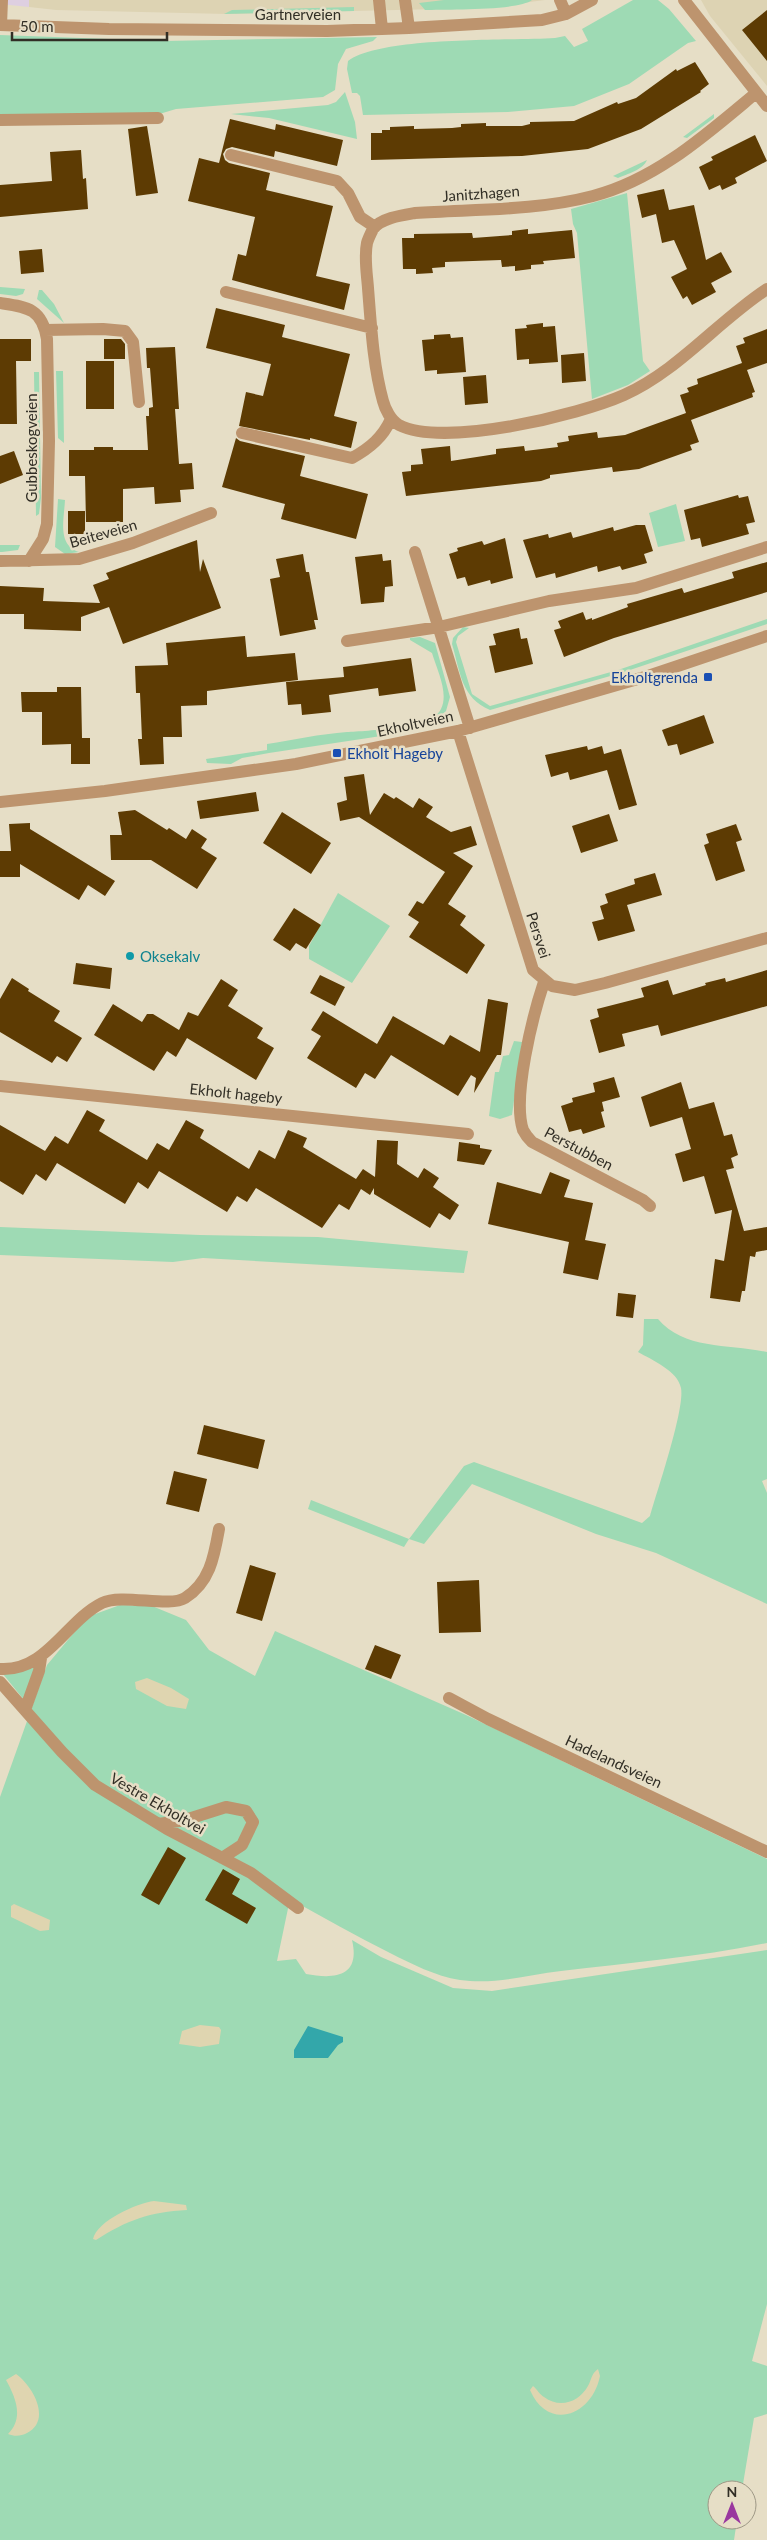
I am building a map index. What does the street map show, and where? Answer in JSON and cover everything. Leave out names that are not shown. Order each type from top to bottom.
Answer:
[{"type":"street","points":[[0,25],[2,0]]},
{"type":"street","points":[[379,0],[382,29]]},
{"type":"street","points":[[405,0],[409,28]]},
{"type":"street","points":[[560,0],[566,14]]},
{"type":"street","name":"Gartnerveien","points":[[0,25],[119,30],[409,28],[542,20],[566,14],[592,0]]},
{"type":"street","points":[[684,0],[767,106]]},
{"type":"street","name":"Janitzhagen","points":[[375,227],[397,216],[415,213],[542,205],[594,196],[638,178],[676,156],[706,135],[756,93]]},
{"type":"street","points":[[0,120],[158,118]]},
{"type":"street","points":[[231,155],[336,181],[348,193],[360,217],[375,227],[367,242],[372,328],[383,402],[391,419],[399,425],[426,432],[456,432],[519,426],[549,420],[598,406],[626,394],[660,373],[767,289]]},
{"type":"street","points":[[226,292],[372,328]]},
{"type":"street","points":[[0,303],[27,307],[39,316],[45,330],[103,329],[125,331],[130,335],[134,348],[139,402]]},
{"type":"street","name":"Gubbeskogveien","points":[[29,562],[43,539],[47,524],[49,441],[45,330]]},
{"type":"street","points":[[242,433],[352,458],[385,433],[391,419]]},
{"type":"street","name":"Beiteveien","points":[[0,561],[29,562],[79,559],[133,543],[211,513]]},
{"type":"street","points":[[346,641],[438,626],[549,601],[607,594],[636,588],[767,547]]},
{"type":"street","points":[[415,552],[438,626],[464,730]]},
{"type":"street","name":"Ekholtveien","points":[[0,802],[105,792],[296,764],[464,730],[648,676],[767,636]]},
{"type":"street","name":"Persvei","points":[[464,730],[533,970],[544,982],[552,986],[575,990],[767,938]]},
{"type":"street","name":"Perstubben","points":[[544,982],[534,1012],[523,1076],[520,1109],[523,1131],[532,1142],[643,1200],[650,1206]]},
{"type":"street","name":"Ekholt hageby","points":[[0,1086],[468,1134]]},
{"type":"street","points":[[0,1669],[8,1669],[41,1658],[81,1618],[104,1602],[146,1599],[175,1601],[184,1599],[201,1585],[209,1572],[219,1529]]},
{"type":"street","points":[[25,1710],[39,1671],[41,1658]]},
{"type":"street","name":"Vestre Ekholtvei","points":[[0,1682],[62,1752],[95,1785],[159,1824],[251,1873],[298,1908]]},
{"type":"street","name":"Hadelandsveien","points":[[448,1698],[488,1719],[767,1852]]},
{"type":"street","points":[[159,1824],[185,1820],[226,1807],[246,1811],[253,1822],[242,1845],[222,1858]]},
{"type":"shaded area","points":[[0,0],[29,0],[29,7],[0,4]]},
{"type":"shaded area","points":[[29,0],[545,0],[483,8],[227,14],[56,10],[29,7]]},
{"type":"shaded area","points":[[701,0],[767,0],[767,86],[710,16]]},
{"type":"green space","points":[[444,0],[532,0],[524,4],[497,8],[464,9],[425,10],[419,3]]},
{"type":"green space","points":[[633,0],[658,0],[669,9],[696,41],[688,43],[629,84],[574,106],[508,112],[363,115],[360,96],[357,93],[352,93],[347,69],[348,61],[365,53],[388,47],[447,41],[555,38],[565,36],[574,47],[588,41],[582,29]]},
{"type":"green space","points":[[354,7],[354,11],[224,14],[232,10]]},
{"type":"green space","points":[[0,35],[163,41],[377,37],[373,41],[346,49],[338,64],[335,90],[323,97],[176,109],[156,115],[0,114]]},
{"type":"green space","points":[[345,92],[355,122],[357,139],[269,118],[231,114],[328,105],[336,102]]},
{"type":"green space","points":[[714,114],[714,118],[687,138],[683,137]]},
{"type":"green space","points":[[647,160],[634,171],[618,178],[613,176]]},
{"type":"green space","points":[[627,193],[643,361],[650,371],[628,385],[592,399],[577,233],[573,224],[571,209]]},
{"type":"green space","points":[[0,287],[25,289],[23,294],[16,296],[0,294]]},
{"type":"green space","points":[[39,290],[42,290],[54,304],[64,323],[37,299]]},
{"type":"green space","points":[[56,371],[63,371],[64,443],[58,438]]},
{"type":"green space","points":[[34,372],[39,372],[41,498],[39,514],[36,516]]},
{"type":"green space","points":[[58,499],[65,500],[63,531],[67,544],[79,552],[65,554],[55,547]]},
{"type":"green space","points":[[676,504],[685,541],[658,547],[649,513]]},
{"type":"green space","points":[[0,545],[20,545],[18,550],[0,552]]},
{"type":"green space","points":[[767,619],[767,624],[621,673],[490,710],[480,705],[467,691],[452,644],[453,638],[463,627],[469,628],[458,636],[456,642],[472,694],[490,706],[618,670]]},
{"type":"green space","points":[[420,637],[435,643],[450,697],[446,711],[433,723],[401,733],[242,758],[231,764],[207,763],[206,759],[267,750],[267,744],[327,734],[398,727],[425,720],[435,715],[441,709],[443,703],[443,689],[432,653],[410,640],[410,638]]},
{"type":"green space","points":[[338,893],[390,926],[352,983],[309,959],[309,946]]},
{"type":"green space","points":[[514,1041],[522,1042],[512,1115],[500,1119],[489,1116],[495,1072],[499,1072],[503,1056],[509,1055]]},
{"type":"green space","points":[[0,1227],[200,1235],[318,1237],[468,1251],[464,1273],[203,1258],[173,1262],[0,1255]]},
{"type":"green space","points":[[644,1319],[658,1319],[669,1329],[694,1341],[767,1352],[767,1479],[762,1481],[767,1493],[767,1604],[656,1553],[596,1534],[472,1484],[424,1544],[409,1539],[464,1466],[474,1462],[642,1523],[650,1516],[675,1431],[681,1399],[681,1388],[675,1376],[664,1367],[638,1352],[643,1345]]},
{"type":"green space","points":[[311,1500],[409,1539],[404,1547],[308,1509]]},
{"type":"green space","points":[[120,1605],[152,1606],[186,1620],[209,1650],[255,1676],[275,1631],[466,1715],[767,1859],[767,1943],[716,1952],[498,1980],[460,1980],[433,1973],[415,1965],[290,1899],[277,1961],[296,1959],[306,1974],[316,1976],[335,1975],[349,1969],[354,1953],[352,1940],[381,1957],[453,1988],[492,1991],[767,1950],[767,2304],[752,2361],[767,2366],[767,2414],[754,2418],[744,2480],[707,2480],[707,2530],[736,2530],[734,2540],[0,2540],[0,1797],[47,1665],[87,1617]]},
{"type":"green space","points":[[38,1664],[24,1700],[3,1674]]},
{"type":"sand","points":[[147,1678],[171,1688],[189,1699],[186,1709],[167,1706],[136,1689],[135,1682]]},
{"type":"sand","points":[[14,1904],[50,1920],[49,1930],[40,1931],[11,1917],[11,1906]]},
{"type":"sand","points":[[200,2025],[219,2027],[221,2030],[219,2044],[200,2047],[179,2044],[182,2031]]},
{"type":"sand","points":[[154,2201],[186,2205],[187,2210],[139,2218],[118,2227],[96,2240],[93,2239],[96,2232],[102,2226],[119,2214],[138,2205]]},
{"type":"sand","points":[[598,2369],[600,2376],[595,2390],[588,2401],[579,2409],[569,2414],[558,2415],[547,2411],[538,2403],[530,2390],[533,2386],[543,2396],[556,2403],[569,2402],[584,2392]]},
{"type":"sand","points":[[16,2374],[34,2395],[39,2412],[38,2420],[34,2427],[25,2434],[16,2436],[8,2434],[16,2421],[17,2408],[6,2380]]},
{"type":"water","points":[[308,2026],[343,2037],[343,2042],[338,2045],[328,2058],[294,2058],[294,2050]]},
{"type":"building","points":[[767,10],[767,61],[742,30]]},
{"type":"building","points":[[695,62],[709,84],[701,92],[641,129],[588,149],[522,156],[371,160],[371,133],[382,133],[382,130],[390,130],[390,127],[414,126],[414,129],[452,128],[461,127],[461,124],[486,123],[486,126],[522,126],[530,124],[530,122],[574,121],[617,102],[618,104],[636,98],[676,69],[677,71]]},
{"type":"building","points":[[230,119],[275,130],[276,124],[343,140],[337,166],[275,151],[274,157],[232,147],[226,149],[223,154],[225,160],[229,163],[270,173],[266,190],[333,206],[316,276],[350,284],[344,310],[232,280],[238,254],[246,256],[255,217],[188,201],[199,158],[219,163]]},
{"type":"building","points":[[147,126],[158,193],[136,196],[128,129]]},
{"type":"building","points":[[755,135],[767,161],[735,178],[737,183],[722,190],[720,185],[709,190],[699,167],[713,160],[711,157]]},
{"type":"building","points":[[81,150],[83,179],[86,178],[88,209],[0,217],[0,185],[52,181],[50,152]]},
{"type":"building","points":[[664,189],[669,210],[694,205],[706,260],[721,252],[732,272],[711,283],[716,292],[692,305],[687,296],[683,299],[671,277],[687,269],[674,240],[662,243],[656,214],[642,218],[637,195]]},
{"type":"building","points":[[528,229],[528,234],[572,230],[575,258],[543,261],[544,264],[531,265],[531,269],[515,271],[515,266],[502,267],[501,260],[445,262],[445,267],[432,268],[433,273],[416,274],[416,269],[403,269],[402,238],[414,238],[414,234],[472,233],[473,238],[512,235],[512,231]]},
{"type":"building","points":[[42,249],[44,272],[21,274],[19,251]]},
{"type":"building","points":[[216,308],[285,325],[282,337],[350,354],[334,416],[357,422],[351,448],[310,438],[310,440],[239,426],[246,392],[263,396],[271,364],[206,348]]},
{"type":"building","points":[[543,323],[543,327],[555,326],[558,362],[529,364],[529,359],[517,360],[515,329],[527,328],[526,325]]},
{"type":"building","points":[[767,329],[767,363],[747,370],[755,392],[752,393],[753,397],[691,420],[699,442],[690,445],[692,450],[639,469],[613,472],[612,467],[550,475],[550,478],[541,481],[406,496],[402,472],[411,471],[411,465],[423,464],[421,449],[450,446],[451,461],[496,454],[496,449],[524,446],[525,451],[558,447],[557,443],[569,441],[568,436],[597,432],[598,438],[625,435],[686,413],[680,395],[689,392],[687,388],[698,384],[697,379],[742,363],[736,346],[745,343],[743,338]]},
{"type":"building","points":[[450,334],[451,338],[463,337],[466,372],[437,374],[437,370],[425,371],[422,340],[434,339],[434,335]]},
{"type":"building","points":[[0,339],[31,339],[31,361],[16,361],[17,424],[0,424]]},
{"type":"building","points":[[104,339],[121,339],[125,344],[125,359],[104,359]]},
{"type":"building","points":[[175,347],[179,409],[175,409],[179,464],[192,463],[194,489],[180,490],[181,502],[155,504],[154,487],[123,489],[123,522],[86,522],[85,476],[69,476],[69,450],[94,450],[94,447],[113,447],[113,450],[148,450],[146,416],[149,416],[149,408],[153,407],[150,368],[147,368],[146,348]]},
{"type":"building","points":[[584,353],[586,381],[562,383],[561,355]]},
{"type":"building","points":[[86,361],[114,361],[114,409],[86,409]]},
{"type":"building","points":[[486,375],[488,403],[465,405],[463,377]]},
{"type":"building","points":[[236,438],[240,441],[305,456],[300,476],[368,494],[356,539],[281,519],[285,504],[222,487]]},
{"type":"building","points":[[14,451],[23,475],[0,484],[0,456]]},
{"type":"building","points":[[738,495],[739,498],[748,496],[755,522],[746,524],[749,534],[702,547],[700,538],[691,540],[684,510]]},
{"type":"building","points":[[68,511],[85,511],[85,534],[68,534]]},
{"type":"building","points":[[636,525],[645,525],[653,551],[644,554],[647,563],[622,570],[620,566],[598,572],[597,566],[556,578],[555,573],[536,578],[523,540],[548,534],[549,538],[571,532],[573,538],[613,527],[614,531]]},
{"type":"building","points":[[505,538],[513,578],[491,584],[490,580],[468,586],[465,577],[457,579],[449,554],[458,551],[457,548],[482,541],[484,545]]},
{"type":"building","points":[[197,540],[200,572],[203,559],[221,608],[123,644],[109,607],[81,617],[81,631],[24,629],[24,614],[0,614],[0,586],[44,588],[43,601],[100,603],[93,585],[109,579],[106,573]]},
{"type":"building","points":[[303,554],[306,572],[309,572],[318,620],[314,620],[316,629],[280,636],[270,579],[280,577],[276,559]]},
{"type":"building","points":[[382,554],[383,561],[391,560],[393,586],[385,587],[384,602],[361,604],[355,557]]},
{"type":"building","points":[[767,562],[767,592],[614,638],[564,657],[554,630],[561,628],[558,621],[583,612],[586,620],[592,618],[592,620],[628,607],[627,604],[682,588],[684,593],[734,578],[732,572]]},
{"type":"building","points":[[519,628],[521,639],[527,638],[533,664],[495,673],[489,646],[496,645],[493,634]]},
{"type":"building","points":[[245,636],[247,657],[295,653],[298,680],[207,691],[207,705],[181,706],[182,737],[163,737],[164,764],[140,765],[138,739],[142,739],[140,693],[136,693],[135,666],[168,665],[166,643]]},
{"type":"building","points":[[411,658],[416,691],[379,696],[378,688],[329,695],[331,712],[302,715],[301,704],[288,705],[286,682],[344,677],[343,667]]},
{"type":"building","points":[[57,687],[81,687],[82,738],[90,738],[90,764],[71,764],[71,744],[42,745],[42,712],[22,712],[21,692],[57,692]]},
{"type":"building","points":[[704,715],[714,743],[680,755],[677,744],[668,746],[662,730]]},
{"type":"building","points":[[587,746],[588,750],[602,746],[604,754],[621,749],[637,805],[619,810],[607,770],[570,780],[568,772],[551,777],[545,755]]},
{"type":"building","points":[[364,774],[370,815],[384,793],[394,799],[396,797],[413,808],[419,798],[433,807],[426,817],[451,832],[471,826],[477,845],[453,853],[473,866],[448,904],[466,916],[460,925],[485,945],[467,974],[409,937],[419,922],[408,915],[417,901],[423,904],[445,872],[359,817],[340,821],[337,803],[347,800],[344,777]]},
{"type":"building","points":[[256,792],[259,811],[200,819],[197,801]]},
{"type":"building","points":[[135,810],[167,830],[169,828],[186,839],[192,829],[207,839],[201,848],[217,858],[197,889],[151,860],[111,860],[110,835],[122,835],[118,812]]},
{"type":"building","points":[[282,812],[331,843],[311,874],[263,843]]},
{"type":"building","points":[[609,814],[618,841],[581,853],[572,826]]},
{"type":"building","points":[[30,823],[30,829],[115,881],[105,896],[88,885],[79,900],[20,864],[20,877],[0,877],[0,851],[11,851],[9,824]]},
{"type":"building","points":[[736,824],[742,840],[736,842],[745,871],[716,881],[704,845],[709,843],[706,834]]},
{"type":"building","points":[[655,873],[662,895],[627,905],[635,931],[598,941],[592,922],[604,919],[600,906],[608,903],[605,894],[635,884],[634,879]]},
{"type":"building","points":[[294,908],[321,925],[306,949],[296,943],[290,951],[273,940]]},
{"type":"building","points":[[76,963],[112,968],[110,989],[73,984]]},
{"type":"building","points":[[767,970],[767,1006],[661,1036],[658,1025],[622,1034],[625,1046],[599,1053],[590,1020],[599,1017],[597,1009],[644,997],[641,988],[668,980],[673,995],[706,985],[705,983],[725,978],[726,982]]},
{"type":"building","points":[[320,975],[345,987],[335,1006],[310,993]]},
{"type":"building","points":[[12,978],[29,989],[28,991],[60,1011],[54,1021],[82,1038],[67,1062],[57,1056],[52,1063],[0,1032],[0,999]]},
{"type":"building","points":[[221,979],[238,990],[228,1006],[263,1028],[257,1038],[274,1048],[256,1080],[187,1038],[176,1057],[167,1051],[154,1071],[94,1035],[113,1004],[142,1022],[147,1014],[153,1014],[179,1030],[188,1012],[198,1016]]},
{"type":"building","points":[[488,999],[508,1003],[501,1055],[497,1055],[474,1093],[476,1078],[471,1075],[458,1096],[391,1055],[375,1079],[365,1073],[356,1088],[307,1058],[321,1036],[311,1030],[323,1011],[377,1044],[393,1016],[444,1045],[450,1035],[480,1052]]},
{"type":"building","points":[[614,1077],[620,1097],[602,1102],[604,1111],[601,1112],[605,1127],[583,1134],[581,1129],[569,1132],[561,1106],[573,1102],[572,1098],[595,1092],[593,1083]]},
{"type":"building","points":[[681,1082],[689,1109],[714,1102],[724,1136],[732,1134],[738,1155],[731,1158],[734,1168],[726,1170],[744,1231],[767,1227],[767,1250],[756,1252],[755,1257],[750,1256],[745,1291],[742,1291],[740,1302],[710,1298],[715,1259],[724,1261],[732,1210],[715,1214],[704,1176],[683,1182],[675,1154],[691,1149],[682,1117],[650,1127],[641,1097]]},
{"type":"building","points":[[87,1110],[105,1120],[99,1131],[147,1160],[157,1143],[169,1150],[186,1120],[204,1130],[200,1138],[249,1169],[259,1150],[275,1159],[288,1130],[307,1138],[303,1147],[356,1179],[363,1169],[375,1177],[377,1140],[398,1141],[397,1164],[418,1178],[424,1168],[439,1178],[433,1187],[459,1205],[450,1220],[439,1213],[430,1228],[374,1194],[374,1188],[370,1195],[361,1189],[349,1210],[339,1204],[322,1228],[256,1188],[247,1202],[237,1196],[227,1212],[159,1171],[148,1189],[138,1182],[125,1204],[57,1163],[46,1181],[36,1174],[23,1195],[0,1181],[0,1125],[45,1151],[55,1136],[68,1144]]},
{"type":"building","points":[[459,1142],[480,1145],[480,1148],[492,1150],[484,1165],[457,1161]]},
{"type":"building","points":[[550,1172],[570,1180],[564,1197],[593,1203],[585,1240],[606,1244],[598,1280],[563,1273],[569,1242],[488,1224],[497,1182],[541,1194]]},
{"type":"building","points":[[618,1293],[636,1295],[633,1318],[616,1316]]},
{"type":"building","points":[[204,1425],[265,1440],[258,1469],[197,1454]]},
{"type":"building","points":[[174,1471],[207,1479],[199,1512],[166,1504]]},
{"type":"building","points":[[250,1565],[276,1573],[262,1621],[236,1613]]},
{"type":"building","points":[[479,1580],[481,1632],[439,1633],[437,1582]]},
{"type":"building","points":[[375,1645],[401,1655],[391,1679],[365,1669]]},
{"type":"building","points":[[168,1847],[186,1858],[159,1905],[141,1895]]},
{"type":"building","points":[[223,1869],[240,1879],[232,1894],[256,1908],[247,1924],[205,1900]]},
{"type":"place","name":"Ekholtgrenda","points":[[708,677]]},
{"type":"place","name":"Ekholt Hageby","points":[[337,753]]},
{"type":"place","name":"Oksekalv","points":[[130,956]]}]
